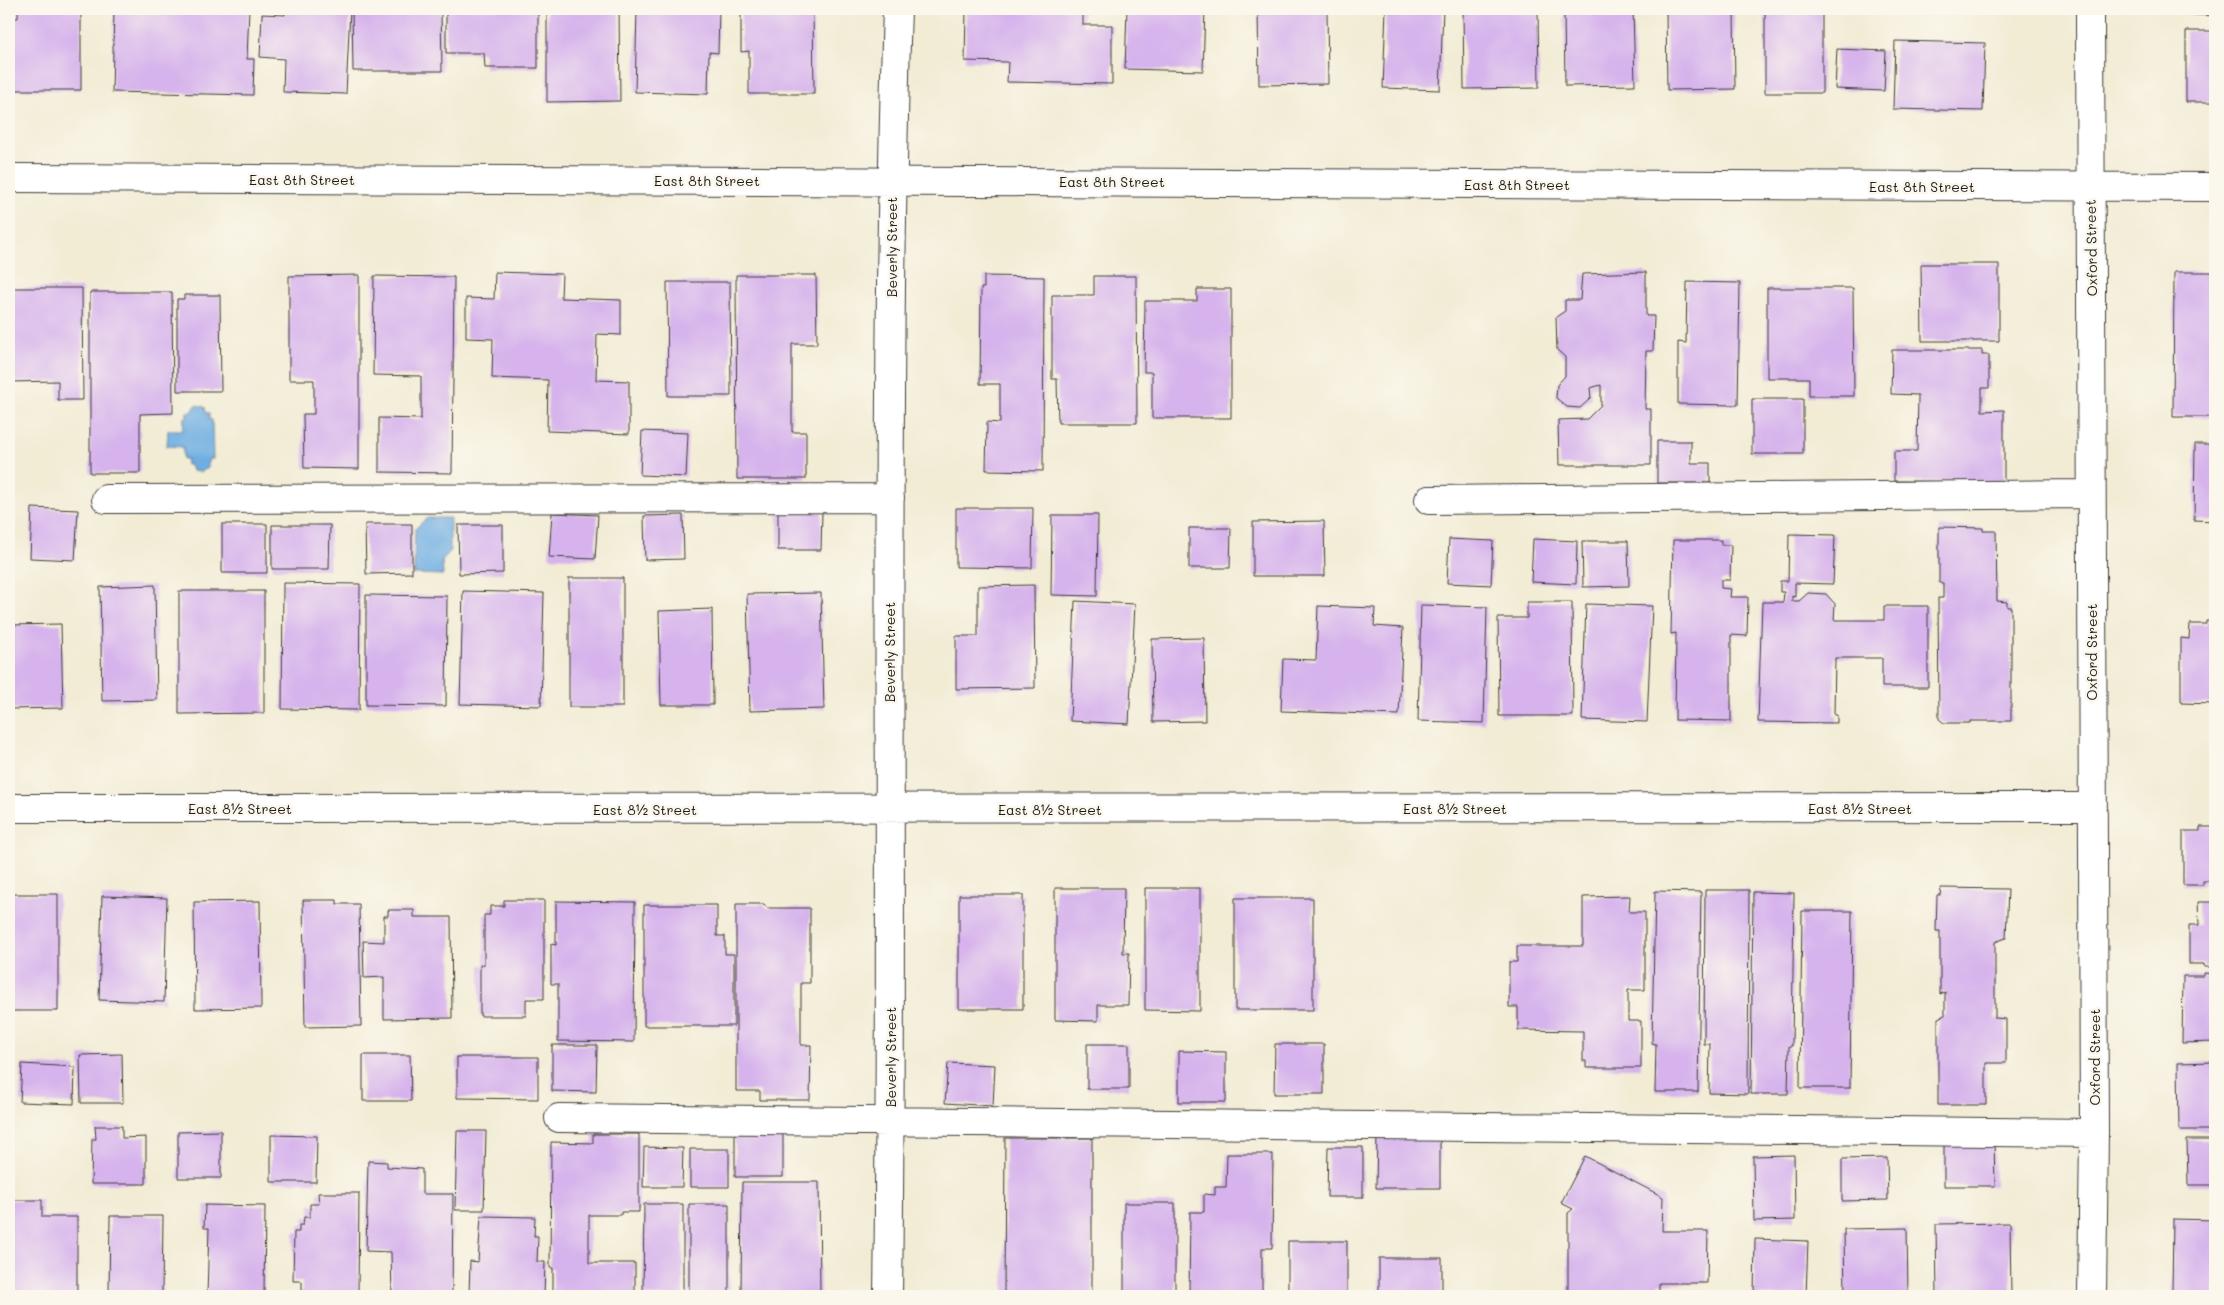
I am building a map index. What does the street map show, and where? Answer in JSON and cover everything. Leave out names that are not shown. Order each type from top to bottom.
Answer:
[{"type":"street","name":"Beverly Street","points":[[888,1296],[891,1122],[889,809],[891,180],[897,9]]},
{"type":"street","name":"Oxford Street","points":[[2090,9],[2094,1133],[2092,1296]]},
{"type":"street","name":"East 8th Street","points":[[9,178],[891,180],[2215,187]]},
{"type":"street","points":[[1429,500],[2091,494]]},
{"type":"street","points":[[106,500],[890,498]]},
{"type":"street","name":"East 8½ Street","points":[[9,808],[2092,807]]},
{"type":"street","points":[[559,1118],[2094,1133]]},
{"type":"water","points":[[196,405],[205,407],[206,413],[209,413],[209,419],[212,420],[213,459],[208,459],[208,468],[201,472],[192,471],[190,465],[186,465],[187,459],[183,459],[183,447],[167,446],[168,430],[183,430],[184,418],[187,418],[187,412],[192,412]]},
{"type":"water","points":[[427,518],[450,518],[450,552],[442,560],[443,575],[414,574],[415,529]]},
{"type":"building","points":[[18,9],[81,9],[81,90],[9,90],[9,18],[18,18]]},
{"type":"building","points":[[172,9],[249,9],[247,59],[254,59],[253,95],[112,92],[114,10],[172,12]]},
{"type":"building","points":[[285,9],[350,9],[346,94],[283,92],[284,59],[260,57],[262,14],[285,15]]},
{"type":"building","points":[[352,9],[441,9],[442,71],[353,71]]},
{"type":"building","points":[[446,9],[538,9],[538,68],[485,68],[484,53],[446,53]]},
{"type":"building","points":[[547,9],[619,9],[620,101],[547,102]]},
{"type":"building","points":[[637,9],[719,9],[718,53],[709,52],[708,94],[635,92]]},
{"type":"building","points":[[741,9],[813,9],[814,94],[749,94],[749,51],[741,52]]},
{"type":"building","points":[[966,9],[1083,9],[1083,25],[1112,25],[1112,84],[1007,82],[1008,62],[965,61]]},
{"type":"building","points":[[1127,9],[1205,9],[1203,71],[1125,69]]},
{"type":"building","points":[[1258,9],[1327,9],[1328,84],[1259,85]]},
{"type":"building","points":[[1386,9],[1443,9],[1440,90],[1383,88]]},
{"type":"building","points":[[1463,9],[1538,9],[1539,88],[1464,89]]},
{"type":"building","points":[[1564,9],[1633,9],[1635,85],[1565,86]]},
{"type":"building","points":[[1666,9],[1734,9],[1735,89],[1667,90]]},
{"type":"building","points":[[1765,9],[1822,9],[1822,93],[1765,93]]},
{"type":"building","points":[[1937,9],[1994,9],[1994,12],[1937,11]]},
{"type":"building","points":[[2183,9],[2215,9],[2215,16],[2183,14]]},
{"type":"building","points":[[2186,31],[2215,31],[2215,102],[2186,102]]},
{"type":"building","points":[[1895,41],[1985,43],[1983,111],[1893,109]]},
{"type":"building","points":[[1837,49],[1886,51],[1884,91],[1835,89]]},
{"type":"building","points":[[1921,264],[1999,264],[1999,341],[1922,341]]},
{"type":"building","points":[[495,272],[562,274],[561,298],[621,300],[621,335],[597,334],[596,380],[629,381],[629,434],[547,431],[548,380],[492,378],[493,339],[466,338],[466,298],[494,299]]},
{"type":"building","points":[[1646,272],[1646,316],[1654,316],[1653,351],[1646,351],[1645,409],[1651,409],[1651,465],[1559,465],[1558,420],[1587,419],[1601,405],[1601,385],[1590,388],[1591,398],[1580,408],[1567,407],[1556,398],[1557,385],[1565,376],[1565,357],[1557,350],[1556,317],[1565,311],[1565,300],[1580,300],[1582,274]]},
{"type":"building","points":[[2174,272],[2215,272],[2215,417],[2173,417]]},
{"type":"building","points":[[359,275],[359,469],[304,468],[303,414],[314,414],[314,380],[289,380],[289,276]]},
{"type":"building","points":[[736,275],[816,275],[817,344],[792,344],[792,432],[806,432],[806,479],[737,479]]},
{"type":"building","points":[[374,276],[454,277],[452,473],[379,472],[379,418],[421,419],[421,376],[373,375]]},
{"type":"building","points":[[984,276],[1044,277],[1043,471],[986,470],[987,422],[1000,423],[1000,384],[980,384],[981,288],[984,288]]},
{"type":"building","points":[[1094,276],[1136,276],[1137,423],[1058,423],[1057,379],[1052,379],[1052,295],[1094,295]]},
{"type":"building","points":[[667,282],[730,282],[731,396],[668,396]]},
{"type":"building","points":[[1687,282],[1740,283],[1738,405],[1678,404],[1678,342],[1686,343]]},
{"type":"building","points":[[9,288],[82,288],[83,400],[58,400],[58,381],[9,382]]},
{"type":"building","points":[[1767,288],[1853,288],[1854,396],[1809,396],[1809,378],[1767,378]]},
{"type":"building","points":[[1197,289],[1231,289],[1231,418],[1152,418],[1152,372],[1144,372],[1145,301],[1197,301]]},
{"type":"building","points":[[90,292],[172,292],[173,413],[140,414],[140,473],[90,473]]},
{"type":"building","points":[[184,295],[220,295],[221,391],[177,391],[177,299],[184,299]]},
{"type":"building","points":[[1892,350],[1982,350],[1982,355],[1989,355],[1989,388],[1982,388],[1982,411],[2004,410],[2004,482],[1894,481],[1894,451],[1917,451],[1918,395],[1891,394]]},
{"type":"building","points":[[1752,399],[1803,399],[1803,454],[1752,454]]},
{"type":"building","points":[[642,431],[688,433],[686,477],[640,475]]},
{"type":"building","points":[[1657,441],[1691,441],[1691,463],[1710,463],[1710,483],[1657,483]]},
{"type":"building","points":[[2195,444],[2215,444],[2215,521],[2194,520]]},
{"type":"building","points":[[32,508],[78,510],[75,560],[30,558]]},
{"type":"building","points":[[956,508],[1033,508],[1032,568],[956,567]]},
{"type":"building","points":[[778,511],[822,511],[821,550],[778,550]]},
{"type":"building","points":[[552,513],[598,515],[595,559],[549,557]]},
{"type":"building","points":[[683,515],[684,559],[645,560],[644,516]]},
{"type":"building","points":[[1052,515],[1098,515],[1097,596],[1051,595]]},
{"type":"building","points":[[1324,521],[1325,576],[1253,576],[1253,522]]},
{"type":"building","points":[[222,524],[267,524],[267,573],[222,573]]},
{"type":"building","points":[[365,524],[412,524],[412,573],[366,574]]},
{"type":"building","points":[[272,525],[330,525],[329,569],[272,569]]},
{"type":"building","points":[[458,525],[503,525],[503,573],[459,574]]},
{"type":"building","points":[[1939,527],[1983,528],[1983,531],[1996,531],[1997,601],[2007,602],[2007,607],[2011,607],[2011,721],[1944,723],[1939,719],[1938,598],[1943,598],[1943,583],[1939,583]]},
{"type":"building","points":[[1189,528],[1231,528],[1230,568],[1189,568]]},
{"type":"building","points":[[1789,534],[1835,535],[1833,584],[1795,583],[1795,597],[1792,596],[1792,601],[1799,601],[1808,593],[1826,594],[1835,604],[1834,620],[1884,620],[1884,606],[1928,606],[1928,687],[1882,687],[1882,658],[1835,658],[1834,715],[1837,715],[1837,723],[1758,722],[1762,602],[1783,602],[1784,592],[1780,592],[1780,581],[1788,581]]},
{"type":"building","points":[[1449,539],[1493,541],[1491,585],[1447,583]]},
{"type":"building","points":[[1533,539],[1577,541],[1576,584],[1531,582]]},
{"type":"building","points":[[1673,540],[1721,540],[1721,545],[1731,545],[1730,580],[1721,580],[1721,588],[1731,589],[1730,597],[1748,597],[1747,636],[1731,635],[1731,721],[1675,720],[1676,633],[1671,634]]},
{"type":"building","points":[[1582,541],[1628,541],[1629,586],[1583,587]]},
{"type":"building","points":[[569,578],[623,578],[623,707],[569,707]]},
{"type":"building","points":[[283,583],[360,584],[359,710],[282,709]]},
{"type":"building","points":[[155,585],[157,700],[102,701],[100,587]]},
{"type":"building","points":[[1034,585],[1035,688],[956,689],[956,636],[978,636],[978,586]]},
{"type":"building","points":[[179,591],[264,591],[264,713],[179,714]]},
{"type":"building","points":[[463,591],[544,593],[541,706],[460,704]]},
{"type":"building","points":[[821,593],[824,709],[750,711],[747,594]]},
{"type":"building","points":[[366,595],[447,596],[446,706],[366,705]]},
{"type":"building","points":[[1075,601],[1135,604],[1129,724],[1070,721]]},
{"type":"building","points":[[1527,602],[1572,602],[1573,716],[1499,716],[1498,618],[1527,618]]},
{"type":"building","points":[[1586,604],[1652,606],[1647,722],[1582,720]]},
{"type":"building","points":[[1421,605],[1487,607],[1484,723],[1418,721]]},
{"type":"building","points":[[1318,606],[1375,608],[1374,626],[1403,628],[1399,715],[1281,711],[1283,659],[1316,660]]},
{"type":"building","points":[[712,609],[713,705],[661,705],[659,611]]},
{"type":"building","points":[[2206,621],[2215,621],[2214,704],[2181,703],[2181,638],[2189,639],[2190,624],[2206,624]]},
{"type":"building","points":[[61,624],[63,708],[9,709],[9,625]]},
{"type":"building","points":[[1204,638],[1205,721],[1153,722],[1152,639]]},
{"type":"building","points":[[2200,827],[2215,827],[2215,881],[2203,881],[2203,885],[2183,885],[2183,831],[2200,831]]},
{"type":"building","points":[[1055,888],[1124,888],[1123,953],[1129,953],[1128,1005],[1098,1005],[1098,1021],[1055,1020]]},
{"type":"building","points":[[1145,888],[1200,888],[1200,1011],[1145,1010]]},
{"type":"building","points":[[1941,888],[2008,889],[2006,938],[1995,942],[1995,1018],[2006,1019],[2006,1063],[1986,1063],[1986,1105],[1938,1105],[1938,1018],[1945,1015],[1945,992],[1940,994],[1940,931],[1936,931],[1937,895],[1940,895]]},
{"type":"building","points":[[1705,890],[1749,890],[1748,1094],[1709,1093],[1710,1044],[1704,1044]]},
{"type":"building","points":[[1655,891],[1701,892],[1698,1092],[1655,1092],[1656,1044],[1652,1043]]},
{"type":"building","points":[[1753,892],[1794,893],[1792,1046],[1789,1046],[1788,1094],[1751,1094]]},
{"type":"building","points":[[9,894],[58,894],[58,1011],[9,1011]]},
{"type":"building","points":[[959,895],[1023,895],[1023,1009],[959,1009]]},
{"type":"building","points":[[102,896],[167,898],[164,1002],[99,1000]]},
{"type":"building","points":[[1630,896],[1629,912],[1645,912],[1645,990],[1628,990],[1628,1021],[1641,1021],[1641,1068],[1586,1068],[1586,1061],[1583,1061],[1583,1031],[1518,1030],[1518,1007],[1509,1007],[1509,962],[1517,962],[1517,946],[1583,946],[1583,897]]},
{"type":"building","points":[[1235,898],[1313,898],[1313,1010],[1235,1010]]},
{"type":"building","points":[[303,900],[337,900],[337,904],[359,904],[361,1026],[305,1027]]},
{"type":"building","points":[[504,900],[544,900],[544,999],[526,999],[526,1016],[480,1016],[480,965],[484,965],[484,915],[490,915],[490,906],[504,906]]},
{"type":"building","points":[[260,901],[261,1008],[195,1009],[194,902]]},
{"type":"building","points":[[556,901],[635,902],[634,1042],[558,1041],[558,984],[551,984],[551,944],[556,945]]},
{"type":"building","points":[[2198,902],[2215,902],[2215,967],[2204,967],[2204,964],[2189,964],[2189,925],[2199,925]]},
{"type":"building","points":[[736,904],[764,904],[767,908],[810,908],[810,983],[801,983],[801,1045],[811,1045],[810,1100],[760,1100],[760,1091],[736,1091]]},
{"type":"building","points":[[644,905],[717,905],[717,936],[725,936],[725,954],[734,954],[734,1026],[644,1026]]},
{"type":"building","points":[[388,910],[414,910],[414,917],[451,917],[452,1018],[384,1019],[384,977],[364,978],[363,941],[384,942],[384,916],[388,916]]},
{"type":"building","points":[[1802,911],[1852,911],[1850,1088],[1800,1088]]},
{"type":"building","points":[[2204,973],[2215,974],[2215,1042],[2182,1043],[2183,976],[2204,976]]},
{"type":"building","points":[[1087,1044],[1129,1044],[1129,1089],[1087,1089]]},
{"type":"building","points":[[1275,1044],[1324,1044],[1324,1094],[1274,1094]]},
{"type":"building","points":[[552,1045],[597,1045],[596,1092],[552,1091]]},
{"type":"building","points":[[1179,1051],[1226,1052],[1226,1102],[1179,1102]]},
{"type":"building","points":[[122,1054],[123,1103],[81,1103],[80,1055]]},
{"type":"building","points":[[363,1055],[410,1055],[411,1101],[363,1101]]},
{"type":"building","points":[[457,1057],[538,1057],[538,1099],[457,1098]]},
{"type":"building","points":[[2215,1062],[2215,1130],[2179,1130],[2178,1063]]},
{"type":"building","points":[[948,1063],[995,1065],[993,1106],[945,1103]]},
{"type":"building","points":[[22,1064],[75,1067],[74,1104],[20,1102]]},
{"type":"building","points":[[95,1126],[122,1126],[122,1138],[146,1137],[146,1184],[91,1184],[92,1139],[96,1139]]},
{"type":"building","points":[[221,1131],[221,1178],[178,1178],[178,1132]]},
{"type":"building","points":[[457,1131],[486,1131],[484,1210],[455,1210]]},
{"type":"building","points":[[735,1132],[783,1132],[783,1177],[735,1177]]},
{"type":"building","points":[[593,1134],[639,1134],[639,1212],[621,1212],[621,1215],[589,1215],[589,1263],[635,1263],[635,1296],[553,1296],[553,1268],[550,1268],[551,1142],[593,1143]]},
{"type":"building","points":[[271,1135],[317,1136],[316,1182],[271,1182]]},
{"type":"building","points":[[1377,1135],[1440,1136],[1440,1188],[1376,1188]]},
{"type":"building","points":[[1005,1138],[1092,1138],[1092,1296],[1004,1296]]},
{"type":"building","points":[[1994,1139],[1995,1186],[1944,1186],[1944,1140]]},
{"type":"building","points":[[2187,1140],[2215,1140],[2215,1185],[2188,1185]]},
{"type":"building","points":[[644,1147],[683,1148],[682,1187],[643,1187]]},
{"type":"building","points":[[1328,1147],[1363,1147],[1363,1197],[1327,1197]]},
{"type":"building","points":[[690,1149],[729,1149],[729,1187],[690,1187]]},
{"type":"building","points":[[1227,1154],[1273,1154],[1272,1248],[1262,1248],[1262,1296],[1189,1296],[1190,1212],[1204,1212],[1204,1194],[1215,1195],[1215,1187],[1226,1187]]},
{"type":"building","points":[[1794,1155],[1795,1220],[1754,1221],[1753,1156]]},
{"type":"building","points":[[1585,1156],[1663,1197],[1662,1231],[1708,1231],[1707,1283],[1659,1283],[1659,1296],[1568,1296],[1568,1213],[1573,1209],[1561,1203]]},
{"type":"building","points":[[1887,1158],[1888,1200],[1842,1201],[1842,1159]]},
{"type":"building","points":[[368,1161],[387,1162],[387,1167],[422,1169],[422,1194],[453,1194],[452,1296],[392,1296],[391,1252],[366,1251]]},
{"type":"building","points":[[742,1182],[819,1182],[820,1296],[741,1296]]},
{"type":"building","points":[[318,1193],[359,1193],[358,1296],[292,1296],[292,1294],[302,1294],[302,1281],[293,1281],[294,1232],[299,1232],[299,1225],[303,1225],[304,1217],[310,1217],[310,1204],[319,1204]]},
{"type":"building","points":[[9,1200],[42,1200],[42,1217],[77,1217],[77,1296],[9,1296]]},
{"type":"building","points":[[1124,1203],[1175,1203],[1175,1296],[1124,1296]]},
{"type":"building","points":[[644,1204],[683,1204],[683,1296],[643,1296]]},
{"type":"building","points":[[689,1204],[729,1204],[729,1296],[689,1296]]},
{"type":"building","points":[[205,1205],[265,1206],[264,1296],[207,1296],[209,1228],[204,1228]]},
{"type":"building","points":[[110,1216],[163,1216],[162,1296],[109,1296]]},
{"type":"building","points":[[481,1216],[535,1217],[534,1236],[538,1236],[537,1262],[545,1262],[544,1296],[469,1296],[470,1261],[478,1262]]},
{"type":"building","points":[[2173,1219],[2215,1220],[2215,1296],[2172,1296]]},
{"type":"building","points":[[2010,1223],[2011,1296],[1937,1296],[1936,1224]]},
{"type":"building","points":[[1907,1228],[1908,1296],[1845,1296],[1844,1229]]},
{"type":"building","points":[[1755,1239],[1808,1241],[1806,1296],[1754,1296]]},
{"type":"building","points":[[1288,1241],[1347,1241],[1347,1296],[1288,1296]]},
{"type":"building","points":[[1379,1258],[1442,1258],[1442,1296],[1379,1296]]}]
